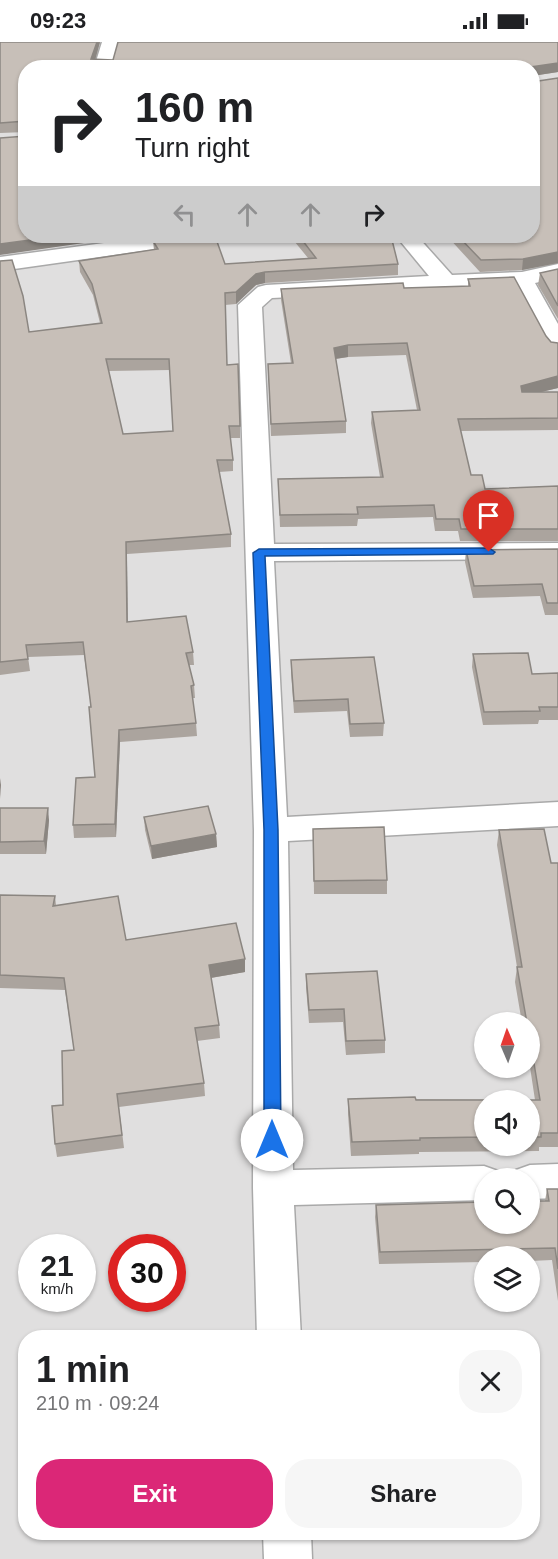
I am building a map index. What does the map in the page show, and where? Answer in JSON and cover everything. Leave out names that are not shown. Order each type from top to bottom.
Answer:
[{"type":"street","points":[[105,60],[111,42]]},
{"type":"street","points":[[0,264],[149,243]]},
{"type":"street","points":[[412,243],[448,284]]},
{"type":"street","points":[[279,1330],[273,1188],[271,830],[250,305],[266,292],[308,288],[448,284],[522,279],[558,271]]},
{"type":"street","points":[[522,279],[558,346]]},
{"type":"street","points":[[259,553],[558,551]]},
{"type":"street","points":[[271,830],[558,814]]},
{"type":"street","points":[[540,1182],[558,1181]]},
{"type":"street","points":[[273,1188],[474,1183]]},
{"type":"street","points":[[287,1540],[288,1559]]},
{"type":"shaded area","points":[[0,42],[558,42],[558,1559],[0,1559]]},
{"type":"building","points":[[0,42],[97,42],[91,59],[113,60],[18,60],[18,122],[0,123]]},
{"type":"building","points":[[118,42],[558,42],[558,63],[540,66],[540,60],[113,60]]},
{"type":"building","points":[[558,78],[558,252],[523,259],[481,260],[465,243],[540,243],[540,81]]},
{"type":"building","points":[[18,137],[18,242],[0,244],[0,138]]},
{"type":"building","points":[[154,243],[218,243],[225,264],[316,258],[304,243],[393,243],[398,264],[265,272],[256,274],[236,292],[225,293],[227,365],[238,364],[240,426],[229,426],[233,460],[217,460],[231,534],[126,542],[127,622],[186,616],[193,652],[186,653],[194,685],[191,686],[196,723],[119,730],[115,824],[73,825],[76,778],[95,777],[89,707],[91,707],[83,642],[26,645],[28,659],[0,662],[0,261],[12,260],[23,296],[29,332],[102,323],[92,284],[79,261],[158,249]],"holes":[[[106,359],[169,359],[173,431],[123,434]]]},
{"type":"building","points":[[558,269],[558,306],[540,273]]},
{"type":"building","points":[[514,277],[546,336],[551,342],[558,343],[558,376],[521,386],[522,392],[558,392],[558,418],[458,419],[471,475],[482,475],[485,489],[558,486],[558,529],[461,529],[459,519],[436,519],[434,505],[357,507],[358,514],[280,515],[278,479],[383,477],[372,412],[420,410],[407,343],[348,345],[334,348],[346,421],[271,424],[268,364],[293,363],[281,289],[403,283],[404,288],[470,286],[468,279]]},
{"type":"building","points":[[558,549],[558,603],[547,603],[542,584],[474,586],[466,550]]},
{"type":"building","points":[[528,653],[532,674],[558,673],[558,707],[539,707],[540,711],[484,712],[473,654]]},
{"type":"building","points":[[374,657],[384,723],[350,724],[348,699],[294,701],[291,660]]},
{"type":"building","points":[[208,806],[216,834],[151,846],[144,817]]},
{"type":"building","points":[[0,808],[48,808],[44,841],[0,842]]},
{"type":"building","points":[[384,827],[387,880],[314,881],[313,829]]},
{"type":"building","points":[[544,829],[551,863],[558,863],[558,1133],[541,1133],[541,1137],[540,1090],[536,1078],[540,1078],[540,1012],[525,1012],[517,967],[522,967],[499,830]]},
{"type":"building","points":[[0,895],[55,896],[53,906],[118,896],[126,940],[236,923],[245,959],[209,965],[219,1025],[195,1028],[204,1083],[117,1094],[122,1135],[55,1144],[52,1106],[63,1105],[62,1051],[74,1050],[64,978],[0,975]]},
{"type":"building","points":[[377,971],[385,1040],[346,1041],[344,1009],[309,1010],[306,974]]},
{"type":"building","points":[[415,1097],[416,1100],[474,1100],[474,1137],[352,1142],[348,1099]]},
{"type":"building","points":[[547,1189],[558,1189],[558,1269],[555,1248],[540,1248],[540,1246],[474,1246],[474,1250],[380,1252],[376,1205],[474,1202],[474,1234],[540,1234],[540,1201],[549,1201]]},
{"type":"route","points":[[272,1140],[271,830],[259,553],[489,552]]}]
